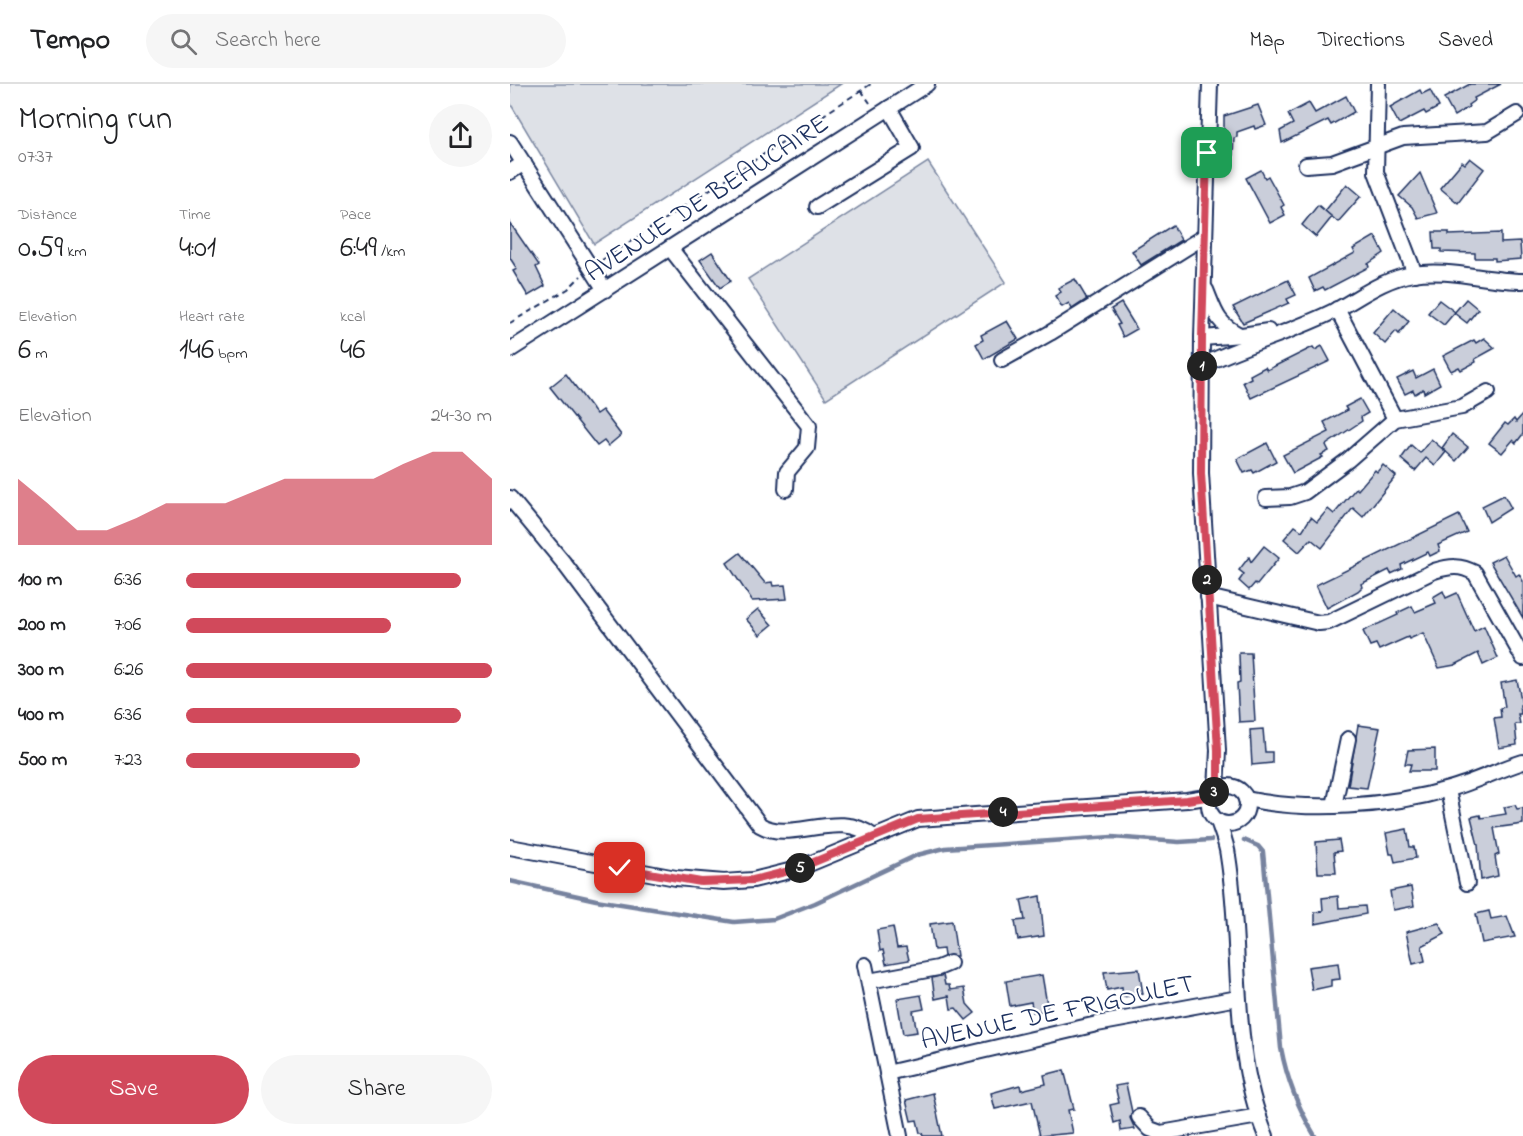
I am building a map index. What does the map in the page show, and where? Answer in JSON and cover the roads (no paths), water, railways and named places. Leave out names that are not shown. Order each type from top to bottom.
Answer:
[{"type":"street","name":"AVENUE DE BEAUCAIRE","points":[[510,350],[927,84]]},
{"type":"street","points":[[1210,84],[1202,338],[1201,473],[1218,750],[1212,798],[1228,855],[1240,1030],[1259,1116],[1266,1136]]},
{"type":"street","points":[[1378,84],[1376,172],[1414,274]]},
{"type":"street","points":[[817,207],[912,148],[889,108]]},
{"type":"street","points":[[1306,165],[1332,163],[1403,137],[1487,132],[1517,114]]},
{"type":"street","points":[[510,142],[604,290]]},
{"type":"street","points":[[510,172],[524,163]]},
{"type":"street","points":[[1002,360],[1050,333],[1205,236]]},
{"type":"street","points":[[670,248],[809,426],[807,448],[787,472],[786,489]]},
{"type":"street","points":[[1202,366],[1337,309],[1380,285],[1414,274],[1440,273],[1523,281]]},
{"type":"street","points":[[1204,287],[1218,320],[1228,329],[1242,335]]},
{"type":"street","points":[[1337,309],[1395,419]]},
{"type":"street","points":[[1202,338],[1242,335],[1297,326]]},
{"type":"street","points":[[1266,498],[1290,497],[1305,492],[1348,460],[1395,419],[1462,407],[1488,392]]},
{"type":"street","points":[[510,498],[563,562],[725,775],[760,825],[774,830],[848,824],[865,829],[874,837]]},
{"type":"street","points":[[1208,597],[1319,623],[1329,622],[1434,571],[1450,566],[1463,566],[1475,573],[1523,658]]},
{"type":"street","points":[[1334,806],[1348,739]]},
{"type":"street","points":[[1218,750],[1231,786],[1240,790],[1246,805]]},
{"type":"street","points":[[1246,805],[1334,806],[1416,796],[1448,790],[1523,762]]},
{"type":"street","points":[[510,847],[676,878],[724,882],[753,880],[797,869],[903,824],[933,817],[1212,798],[1231,786]]},
{"type":"street","points":[[1448,790],[1467,883]]},
{"type":"street","points":[[1228,855],[1235,823],[1246,805]]},
{"type":"street","points":[[1218,821],[1235,823]]},
{"type":"street","points":[[868,981],[938,968],[950,963]]},
{"type":"street","name":"AVENUE DE FRIGOULET","points":[[865,965],[900,1136]]},
{"type":"street","name":"AVENUE DE FRIGOULET","points":[[887,1073],[1097,1024],[1238,998]]},
{"type":"street","points":[[1139,1117],[1150,1129],[1161,1133],[1259,1116]]},
{"type":"waterway","points":[[510,881],[596,900],[734,922],[774,919],[815,903],[917,855],[945,848],[1112,837],[1179,842],[1211,840]]},
{"type":"waterway","points":[[1244,840],[1258,846],[1263,852],[1281,1048],[1294,1093],[1315,1136]]}]
